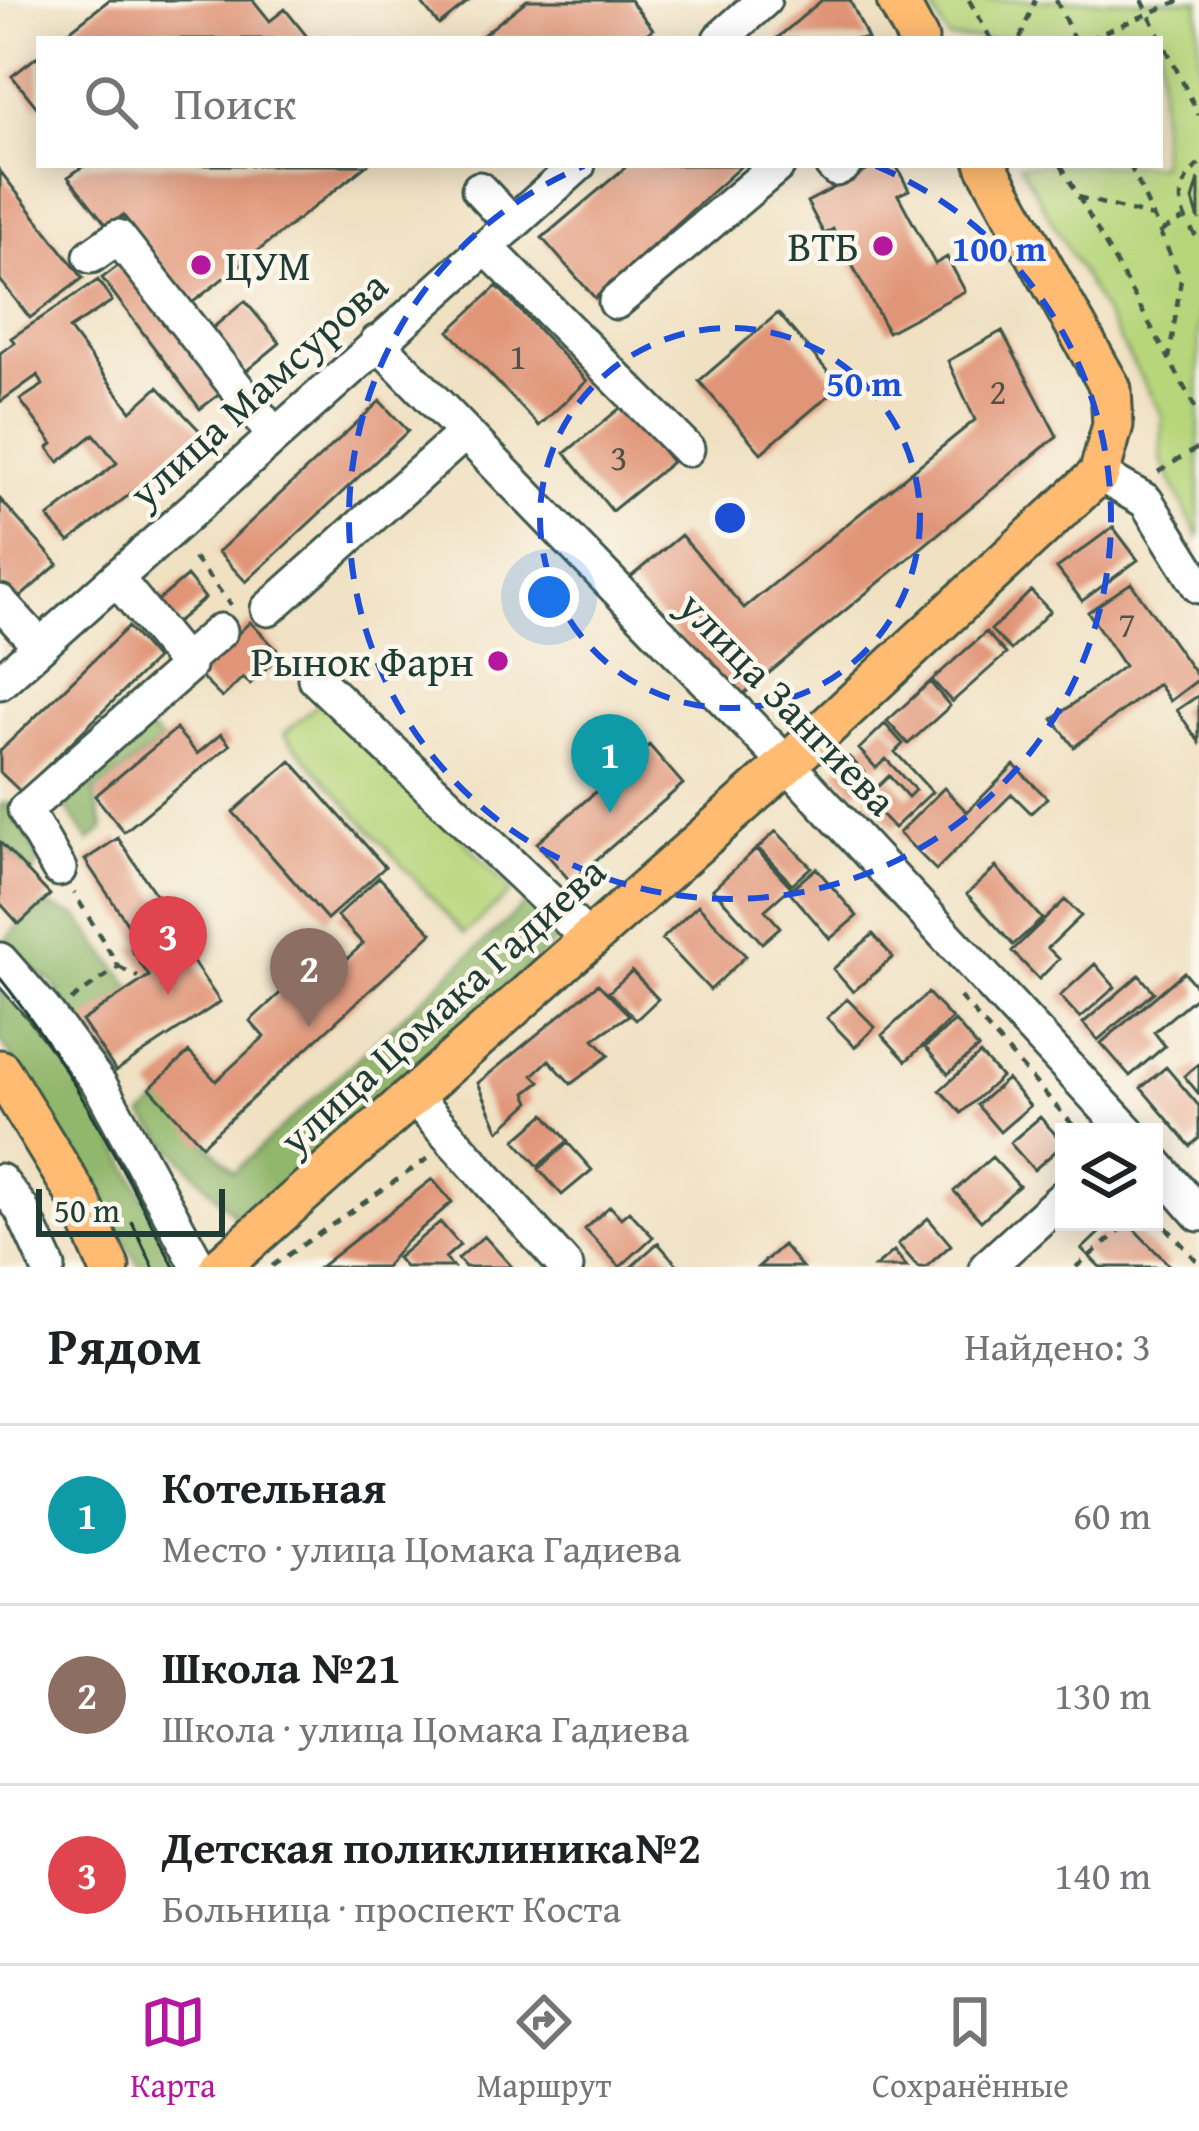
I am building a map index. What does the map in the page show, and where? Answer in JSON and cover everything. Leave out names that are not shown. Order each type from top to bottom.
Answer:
[{"type":"main road","points":[[897,0],[916,36]]},
{"type":"main road","points":[[988,168],[1111,389],[1113,482]]},
{"type":"main road","name":"улица Цомака Гадиева","points":[[220,1267],[588,938],[1113,482]]},
{"type":"main road","points":[[0,1070],[80,1201],[109,1267]]},
{"type":"street","points":[[723,36],[764,0]]},
{"type":"street","name":"улица Мамсурова","points":[[0,682],[575,168]]},
{"type":"street","points":[[616,302],[774,168]]},
{"type":"street","points":[[479,190],[499,235],[687,449]]},
{"type":"street","points":[[91,256],[118,237],[274,435]]},
{"type":"street","name":"улица Зангиева","points":[[377,342],[787,764],[1120,1123]]},
{"type":"street","points":[[185,662],[465,433]]},
{"type":"street","points":[[1113,482],[1146,501],[1197,578]]},
{"type":"street","points":[[59,869],[25,810],[188,666],[116,578]]},
{"type":"street","points":[[0,602],[40,646]]},
{"type":"street","points":[[315,678],[588,938]]},
{"type":"street","points":[[0,960],[100,1084],[199,1267]]},
{"type":"street","points":[[413,1096],[566,1267]]},
{"type":"street","points":[[1163,1172],[1199,1214]]},
{"type":"street","points":[[0,1181],[21,1208],[48,1267]]},
{"type":"street","points":[[987,1267],[1055,1205]]},
{"type":"path","points":[[969,0],[989,36]]},
{"type":"path","points":[[1021,36],[1035,0]]},
{"type":"path","points":[[1057,0],[1073,36]]},
{"type":"path","points":[[1142,0],[1160,36]]},
{"type":"path","points":[[1095,36],[1181,0]]},
{"type":"path","points":[[1163,42],[1199,115]]},
{"type":"path","points":[[1199,164],[1181,191],[1183,219],[1199,240]]},
{"type":"path","points":[[1063,168],[1199,415]]},
{"type":"path","points":[[1131,168],[1181,279],[1169,359]]},
{"type":"path","points":[[1078,196],[1153,218]]},
{"type":"path","points":[[1160,232],[1183,219]]},
{"type":"path","points":[[1113,482],[1199,448]]},
{"type":"path","points":[[194,558],[243,618]]},
{"type":"path","points":[[59,869],[119,967],[138,977]]},
{"type":"path","points":[[61,1007],[119,967]]},
{"type":"path","points":[[271,1267],[442,1149]]},
{"type":"path","points":[[1163,1224],[1199,1263]]},
{"type":"path","points":[[1076,1267],[1119,1231]]},
{"type":"green space","points":[[927,0],[1199,0],[1199,538],[1161,460],[1162,415],[1022,168],[1163,168],[1163,36],[947,36]]},
{"type":"green space","points":[[331,692],[511,892],[464,934],[284,734]]},
{"type":"green space","points":[[142,723],[162,741],[93,793],[104,828],[89,841],[65,806],[70,778]]},
{"type":"green space","points":[[0,804],[13,804],[40,862],[32,875],[0,842]]},
{"type":"green space","points":[[533,897],[566,932],[245,1227],[143,1116],[164,1097],[234,1172]]},
{"type":"green space","points":[[46,905],[77,916],[132,988],[77,1026],[53,983],[11,954],[5,941]]},
{"type":"green space","points":[[0,972],[101,1114],[176,1259],[168,1267],[140,1267],[0,1039]]},
{"type":"building","points":[[109,0],[253,0],[270,21],[285,9],[307,36],[63,36]]},
{"type":"building","points":[[419,0],[470,0],[439,25]]},
{"type":"building","points":[[527,0],[630,0],[653,29],[644,36],[482,36]]},
{"type":"building","points":[[822,0],[850,0],[867,36],[780,36]]},
{"type":"building","points":[[36,57],[36,106],[12,76]]},
{"type":"building","name":"ЦУМ","points":[[81,168],[363,168],[192,303],[123,215],[108,227],[68,177]]},
{"type":"building","points":[[624,168],[739,168],[595,298],[542,238]]},
{"type":"building","name":"ВТБ","points":[[872,168],[898,168],[909,190],[898,195],[935,264],[947,257],[965,291],[888,332],[833,229],[824,234],[807,202]]},
{"type":"building","points":[[0,171],[83,278],[30,318],[0,280]]},
{"type":"building","points":[[1199,179],[1199,220],[1193,200]]},
{"type":"building","points":[[127,259],[225,390],[200,409],[102,278]]},
{"type":"building","points":[[98,280],[112,301],[69,329],[131,411],[158,387],[201,432],[69,542],[48,517],[117,463],[94,434],[59,462],[48,448],[53,444],[20,400],[43,385],[38,375],[0,402],[0,353],[15,343],[11,338]]},
{"type":"building","points":[[497,286],[587,381],[539,426],[449,331]]},
{"type":"building","points":[[245,301],[280,343],[245,372],[210,330]]},
{"type":"building","points":[[778,313],[840,386],[761,453],[699,381]]},
{"type":"building","points":[[1002,331],[1057,436],[735,701],[627,580],[681,535],[744,608],[975,420],[948,361]]},
{"type":"building","points":[[380,401],[408,431],[246,582],[218,552]]},
{"type":"building","points":[[625,404],[672,462],[612,511],[565,453]]},
{"type":"building","points":[[0,499],[58,564],[16,601],[0,583]]},
{"type":"building","points":[[1113,527],[1138,560],[1082,601],[1057,568]]},
{"type":"building","points":[[187,576],[205,598],[172,626],[154,604]]},
{"type":"building","points":[[1131,583],[1199,679],[1170,701],[1158,684],[1074,747],[1053,719],[1124,666],[1088,612]]},
{"type":"building","points":[[1031,591],[1050,611],[1011,650],[991,630]]},
{"type":"building","points":[[250,622],[281,654],[250,684],[243,677],[222,698],[197,673]]},
{"type":"building","points":[[128,627],[156,659],[21,792],[0,772],[0,751]]},
{"type":"building","points":[[986,632],[1006,654],[952,702],[932,680]]},
{"type":"building","points":[[930,682],[950,706],[908,744],[887,721]]},
{"type":"building","points":[[1199,695],[1199,742],[1177,710]]},
{"type":"building","points":[[885,724],[903,744],[895,752],[932,792],[894,828],[866,798],[889,776],[908,797],[915,790],[886,759],[876,768],[859,749]]},
{"type":"building","points":[[176,729],[197,754],[221,734],[230,745],[124,832],[95,796]]},
{"type":"building","points":[[649,745],[683,784],[571,882],[537,843]]},
{"type":"building","points":[[849,757],[870,778],[855,793],[835,771]]},
{"type":"building","points":[[291,761],[385,867],[327,919],[233,812]]},
{"type":"building","points":[[1014,765],[1047,798],[1031,813],[1012,794],[936,870],[899,833],[944,788],[967,812]]},
{"type":"building","points":[[776,831],[811,867],[792,884],[758,848]]},
{"type":"building","points":[[118,838],[172,919],[139,941],[85,860]]},
{"type":"building","points":[[0,842],[50,895],[19,924],[0,903]]},
{"type":"building","points":[[756,849],[791,887],[765,910],[780,927],[762,943],[713,889]]},
{"type":"building","points":[[996,867],[1042,919],[1013,945],[967,894]]},
{"type":"building","points":[[816,868],[857,916],[830,939],[789,891]]},
{"type":"building","points":[[379,877],[432,933],[202,1145],[150,1088],[189,1052],[216,1081],[264,1037],[250,1021],[304,971],[318,985],[363,944],[337,916]]},
{"type":"building","points":[[1065,900],[1081,916],[1048,948],[1059,959],[1039,979],[1012,951]]},
{"type":"building","points":[[698,905],[746,956],[710,990],[662,939]]},
{"type":"building","points":[[168,925],[220,1002],[116,1071],[82,1021],[149,976],[131,949]]},
{"type":"building","points":[[873,934],[893,957],[853,992],[833,969]]},
{"type":"building","points":[[1095,964],[1115,987],[1080,1018],[1060,996]]},
{"type":"building","points":[[632,971],[658,999],[636,1020],[609,992]]},
{"type":"building","points":[[1184,972],[1199,994],[1154,1032],[1165,1046],[1130,1076],[1101,1043]]},
{"type":"building","points":[[1139,975],[1154,992],[1098,1040],[1083,1023]]},
{"type":"building","points":[[598,984],[629,1015],[594,1039],[609,1055],[571,1084],[549,1060],[533,1075],[540,1082],[526,1093],[530,1102],[499,1131],[478,1083]]},
{"type":"building","points":[[928,993],[952,1019],[906,1061],[882,1035]]},
{"type":"building","points":[[847,999],[875,1027],[855,1047],[827,1018]]},
{"type":"building","points":[[955,1021],[978,1048],[948,1074],[925,1047]]},
{"type":"building","points":[[980,1054],[1001,1077],[961,1113],[940,1090]]},
{"type":"building","points":[[1199,1064],[1199,1094],[1184,1076]]},
{"type":"building","points":[[1166,1067],[1199,1106],[1199,1138],[1190,1146],[1141,1088]]},
{"type":"building","points":[[1007,1079],[1030,1106],[1000,1132],[977,1105]]},
{"type":"building","points":[[545,1114],[568,1141],[538,1166],[515,1140]]},
{"type":"building","points":[[1040,1117],[1055,1134],[1055,1152],[1034,1170],[1010,1143]]},
{"type":"building","points":[[568,1143],[592,1170],[562,1195],[539,1169]]},
{"type":"building","points":[[992,1157],[1019,1186],[981,1221],[954,1191]]},
{"type":"building","points":[[432,1179],[452,1202],[385,1267],[320,1267]]},
{"type":"building","points":[[610,1206],[621,1218],[629,1211],[653,1237],[620,1267],[585,1229]]},
{"type":"building","points":[[928,1218],[951,1245],[926,1267],[918,1267],[898,1244]]},
{"type":"building","points":[[440,1222],[460,1245],[445,1258],[453,1267],[405,1267],[397,1258]]},
{"type":"building","points":[[1101,1231],[1136,1231],[1171,1267],[1100,1267],[1082,1249]]},
{"type":"building","points":[[484,1236],[512,1267],[465,1267],[458,1259]]},
{"type":"building","points":[[658,1243],[679,1267],[631,1267]]},
{"type":"building","points":[[783,1245],[802,1267],[758,1267]]},
{"type":"building","points":[[894,1251],[907,1267],[875,1267]]},
{"type":"tram line","points":[[0,978],[73,1082],[174,1267]]},
{"type":"tram line","points":[[132,1222],[153,1267]]},
{"type":"place","name":"ВТБ","points":[[883,246]]},
{"type":"place","name":"ЦУМ","points":[[201,265]]},
{"type":"place","name":"Рынок Фарн","points":[[498,661]]},
{"type":"place","name":"Котельная","points":[[610,813]]},
{"type":"place","name":"Детская поликлиника№2","points":[[168,995]]},
{"type":"place","name":"Школа №21","points":[[309,1027]]}]
